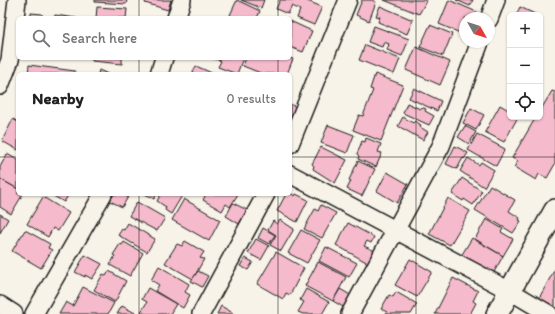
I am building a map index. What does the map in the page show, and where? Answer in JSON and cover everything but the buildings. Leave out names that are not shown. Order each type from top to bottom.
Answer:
[{"type":"street","points":[[0,86],[10,60],[17,0]]},
{"type":"street","points":[[177,16],[182,0]]},
{"type":"street","points":[[292,139],[348,0]]},
{"type":"street","points":[[492,12],[496,0]]},
{"type":"street","points":[[350,314],[441,146],[478,48]]},
{"type":"street","points":[[159,72],[163,60]]},
{"type":"street","points":[[292,175],[549,314]]},
{"type":"street","points":[[34,314],[102,196]]},
{"type":"street","points":[[200,314],[265,196]]},
{"type":"street","points":[[497,314],[555,210]]},
{"type":"street","points":[[0,304],[14,314]]}]
